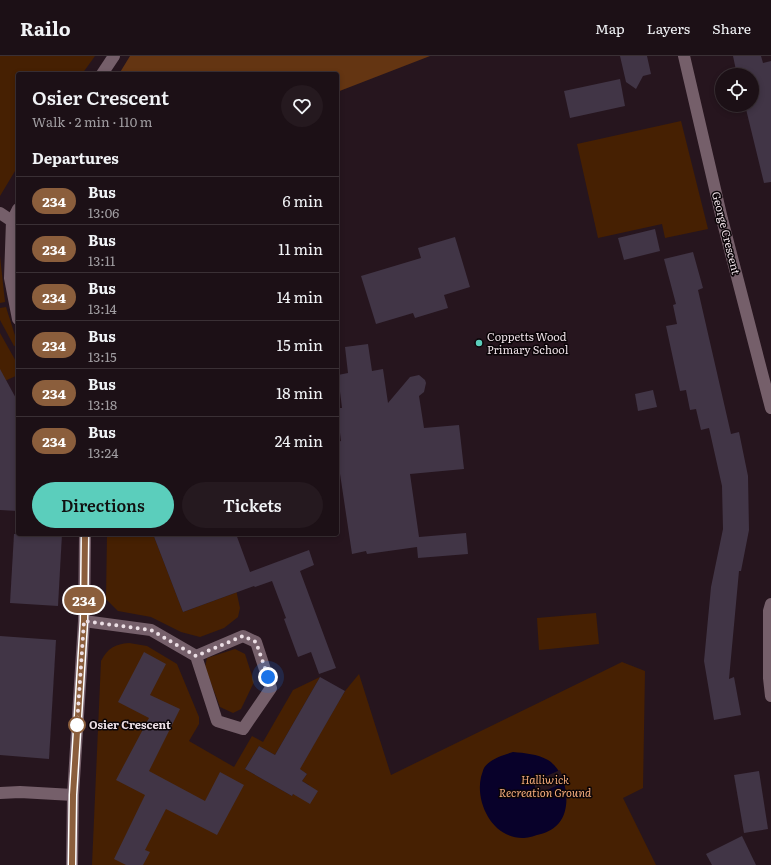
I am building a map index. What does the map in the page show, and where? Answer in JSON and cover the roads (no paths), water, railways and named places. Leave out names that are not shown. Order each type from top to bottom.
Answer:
[{"type":"street","points":[[103,72],[114,56]]},
{"type":"street","name":"George Crescent","points":[[684,56],[724,227],[771,408]]},
{"type":"street","points":[[0,213],[12,221]]},
{"type":"street","points":[[16,213],[12,221],[10,278],[16,309]]},
{"type":"street","points":[[72,865],[73,795],[84,621],[85,536]]},
{"type":"street","points":[[771,604],[769,611],[769,671],[771,696]]},
{"type":"street","points":[[84,621],[151,630],[196,656],[217,721],[243,729],[271,688],[256,642],[243,636],[196,656]]},
{"type":"street","points":[[0,793],[20,792],[73,795]]},
{"type":"place","name":"Coppetts Wood Primary School","points":[[479,343]]},
{"type":"place","name":"Osier Crescent","points":[[77,725]]},
{"type":"park label","name":"Halliwick Recreation Ground","points":[[545,786]]}]
